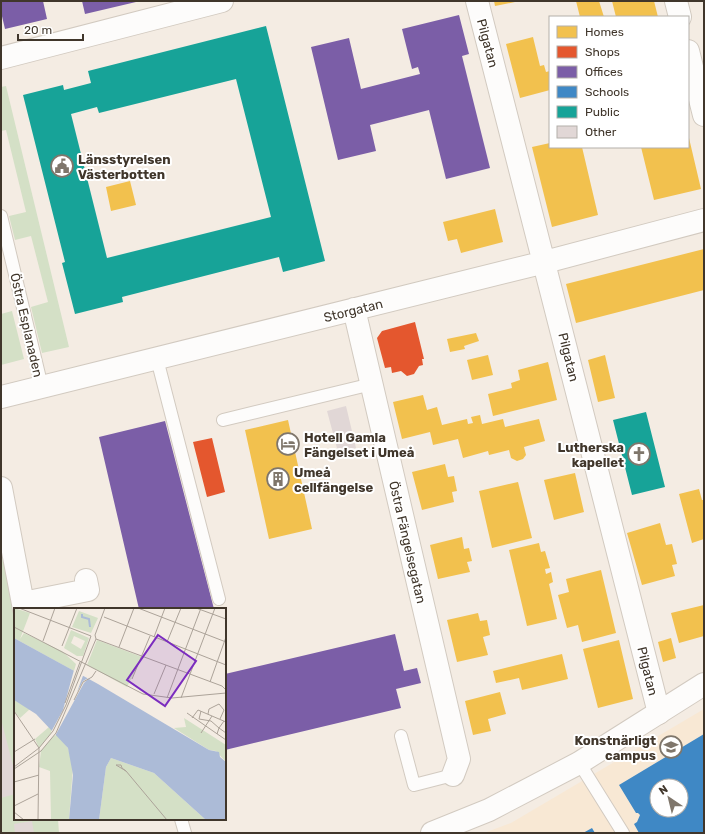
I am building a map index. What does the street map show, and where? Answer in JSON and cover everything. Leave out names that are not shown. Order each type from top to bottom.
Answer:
[{"type":"street","points":[[1,58],[173,7],[222,1]]},
{"type":"street","name":"Pilgatan","points":[[477,1],[545,262],[659,713]]},
{"type":"street","points":[[676,1],[680,16]]},
{"type":"street","points":[[689,55],[704,115]]},
{"type":"street","name":"Storgatan","points":[[1,397],[545,262],[704,220]]},
{"type":"street","name":"Östra Fängelsegatan","points":[[354,309],[458,759],[454,775]]},
{"type":"street","points":[[1,488],[23,606],[88,590],[86,580]]},
{"type":"street","points":[[432,833],[489,810],[579,763],[704,684]]},
{"type":"lane","name":"Östra Esplanaden","points":[[1,216],[42,387]]},
{"type":"lane","points":[[157,359],[219,599]]},
{"type":"lane","points":[[224,420],[372,384]]},
{"type":"lane","points":[[401,736],[414,785],[454,775]]},
{"type":"lane","points":[[585,772],[623,833]]},
{"type":"lane","points":[[181,820],[185,833]]},
{"type":"shaded area","name":"Konstnärligt campus","points":[[704,709],[704,833],[484,833],[511,823]]},
{"type":"green space","points":[[6,86],[69,347],[42,353],[31,307],[48,302],[31,236],[15,240],[9,216],[26,212],[6,130],[1,131],[1,87]]},
{"type":"green space","points":[[12,311],[24,359],[1,365],[1,314]]},
{"type":"green space","points":[[1,488],[15,608],[14,820],[58,820],[59,833],[1,833]]},
{"type":"building: Homes","points":[[494,1],[515,1],[515,2],[495,6]]},
{"type":"building: Homes","points":[[576,1],[599,1],[604,16],[580,16]]},
{"type":"building: Homes","points":[[612,1],[654,1],[658,16],[616,16]]},
{"type":"building: Homes","points":[[533,37],[540,66],[544,65],[546,72],[549,71],[549,90],[520,98],[506,44]]},
{"type":"building: Homes","points":[[689,138],[701,189],[654,200],[641,148],[689,148]]},
{"type":"building: Homes","points":[[549,143],[549,148],[582,148],[598,215],[552,227],[532,147]]},
{"type":"building: Homes","points":[[130,181],[136,205],[111,211],[106,187]]},
{"type":"building: Homes","points":[[495,209],[503,242],[461,253],[457,239],[448,241],[443,222]]},
{"type":"building: Homes","points":[[704,249],[704,290],[576,323],[566,284]]},
{"type":"building: Homes","points":[[476,333],[479,341],[464,346],[465,349],[450,352],[447,339]]},
{"type":"building: Homes","points":[[488,355],[493,375],[472,380],[467,360]]},
{"type":"building: Homes","points":[[605,355],[615,398],[598,402],[588,360]]},
{"type":"building: Homes","points":[[548,362],[557,400],[493,416],[488,394],[512,388],[511,383],[520,380],[518,370]]},
{"type":"building: Homes","points":[[423,395],[427,410],[437,407],[442,425],[467,419],[468,424],[473,423],[471,417],[480,415],[482,424],[503,419],[505,427],[539,419],[545,441],[524,447],[526,455],[523,459],[517,461],[511,458],[509,450],[489,455],[488,451],[463,458],[458,439],[433,445],[430,432],[402,439],[393,402]]},
{"type":"building: Homes","name":"Umeå cellfängelse","points":[[288,420],[312,529],[269,539],[245,430]]},
{"type":"building: Homes","points":[[445,464],[448,477],[454,476],[457,491],[452,492],[454,502],[422,510],[412,472]]},
{"type":"building: Homes","points":[[575,473],[584,512],[554,520],[544,480]]},
{"type":"building: Homes","points":[[518,482],[532,538],[492,548],[479,491]]},
{"type":"building: Homes","points":[[699,489],[702,500],[704,500],[704,539],[692,543],[679,494]]},
{"type":"building: Homes","points":[[660,523],[666,545],[672,544],[677,564],[672,565],[675,576],[642,585],[627,533]]},
{"type":"building: Homes","points":[[462,537],[464,549],[469,548],[472,561],[467,562],[470,572],[438,579],[430,545]]},
{"type":"building: Homes","points":[[539,543],[541,552],[545,551],[550,568],[545,569],[546,574],[551,572],[553,582],[549,584],[557,619],[527,626],[509,550]]},
{"type":"building: Homes","points":[[601,570],[616,633],[582,642],[578,625],[567,628],[558,595],[569,592],[566,579]]},
{"type":"building: Homes","points":[[704,605],[704,636],[679,643],[671,613]]},
{"type":"building: Homes","points":[[478,613],[480,621],[487,620],[490,635],[483,637],[488,655],[457,662],[447,620]]},
{"type":"building: Homes","points":[[671,638],[676,658],[663,662],[658,642]]},
{"type":"building: Homes","points":[[619,640],[633,699],[598,708],[583,649]]},
{"type":"building: Homes","points":[[562,654],[568,679],[522,690],[519,678],[496,683],[493,671]]},
{"type":"building: Homes","points":[[500,692],[506,714],[488,719],[491,731],[473,735],[465,701]]},
{"type":"building: Shops","points":[[415,322],[424,359],[422,359],[423,365],[419,366],[414,374],[407,376],[401,371],[392,373],[391,367],[385,368],[377,338],[382,331]]},
{"type":"building: Shops","points":[[212,438],[225,492],[207,497],[193,442]]},
{"type":"building: Offices","points":[[1,1],[43,1],[47,19],[5,29],[1,12]]},
{"type":"building: Offices","points":[[82,1],[136,1],[136,2],[85,14]]},
{"type":"building: Offices","points":[[459,15],[469,54],[462,56],[490,168],[446,179],[429,110],[370,125],[376,151],[338,160],[311,47],[349,38],[361,89],[420,74],[418,67],[412,69],[402,29]]},
{"type":"building: Offices","points":[[165,421],[214,608],[139,608],[99,437]]},
{"type":"building: Offices","points":[[395,634],[404,671],[417,668],[421,683],[396,689],[401,708],[226,750],[226,674]]},
{"type":"building: Schools","points":[[704,734],[704,833],[639,833],[634,824],[637,822],[640,815],[636,813],[619,785]]},
{"type":"building: Schools","points":[[592,828],[595,833],[583,833]]},
{"type":"building: Public","name":"Länsstyrelsen Västerbotten","points":[[266,26],[325,261],[283,272],[279,257],[122,297],[123,302],[75,314],[62,263],[65,262],[23,95],[63,85],[64,90],[91,83],[88,71]],"holes":[[[236,79],[271,217],[107,258],[71,114],[97,107],[99,113]]]},
{"type":"building: Public","name":"Lutherska kapellet","points":[[646,412],[665,487],[632,495],[613,420]]},
{"type":"building: Other","points":[[346,406],[356,448],[338,452],[327,411]]},
{"type":"building: Other","points":[[1,719],[14,769],[14,794],[1,798]]},
{"type":"building: Other","points":[[32,821],[34,833],[15,833],[14,824]]},
{"type":"place","name":"Länsstyrelsen Västerbotten","points":[[62,166]]},
{"type":"place","name":"Hotell Gamla Fängelset i Umeå","points":[[288,444]]},
{"type":"place","name":"Lutherska kapellet","points":[[639,454]]},
{"type":"place","name":"Umeå cellfängelse","points":[[278,479]]},
{"type":"place","name":"Konstnärligt campus","points":[[671,747]]}]
